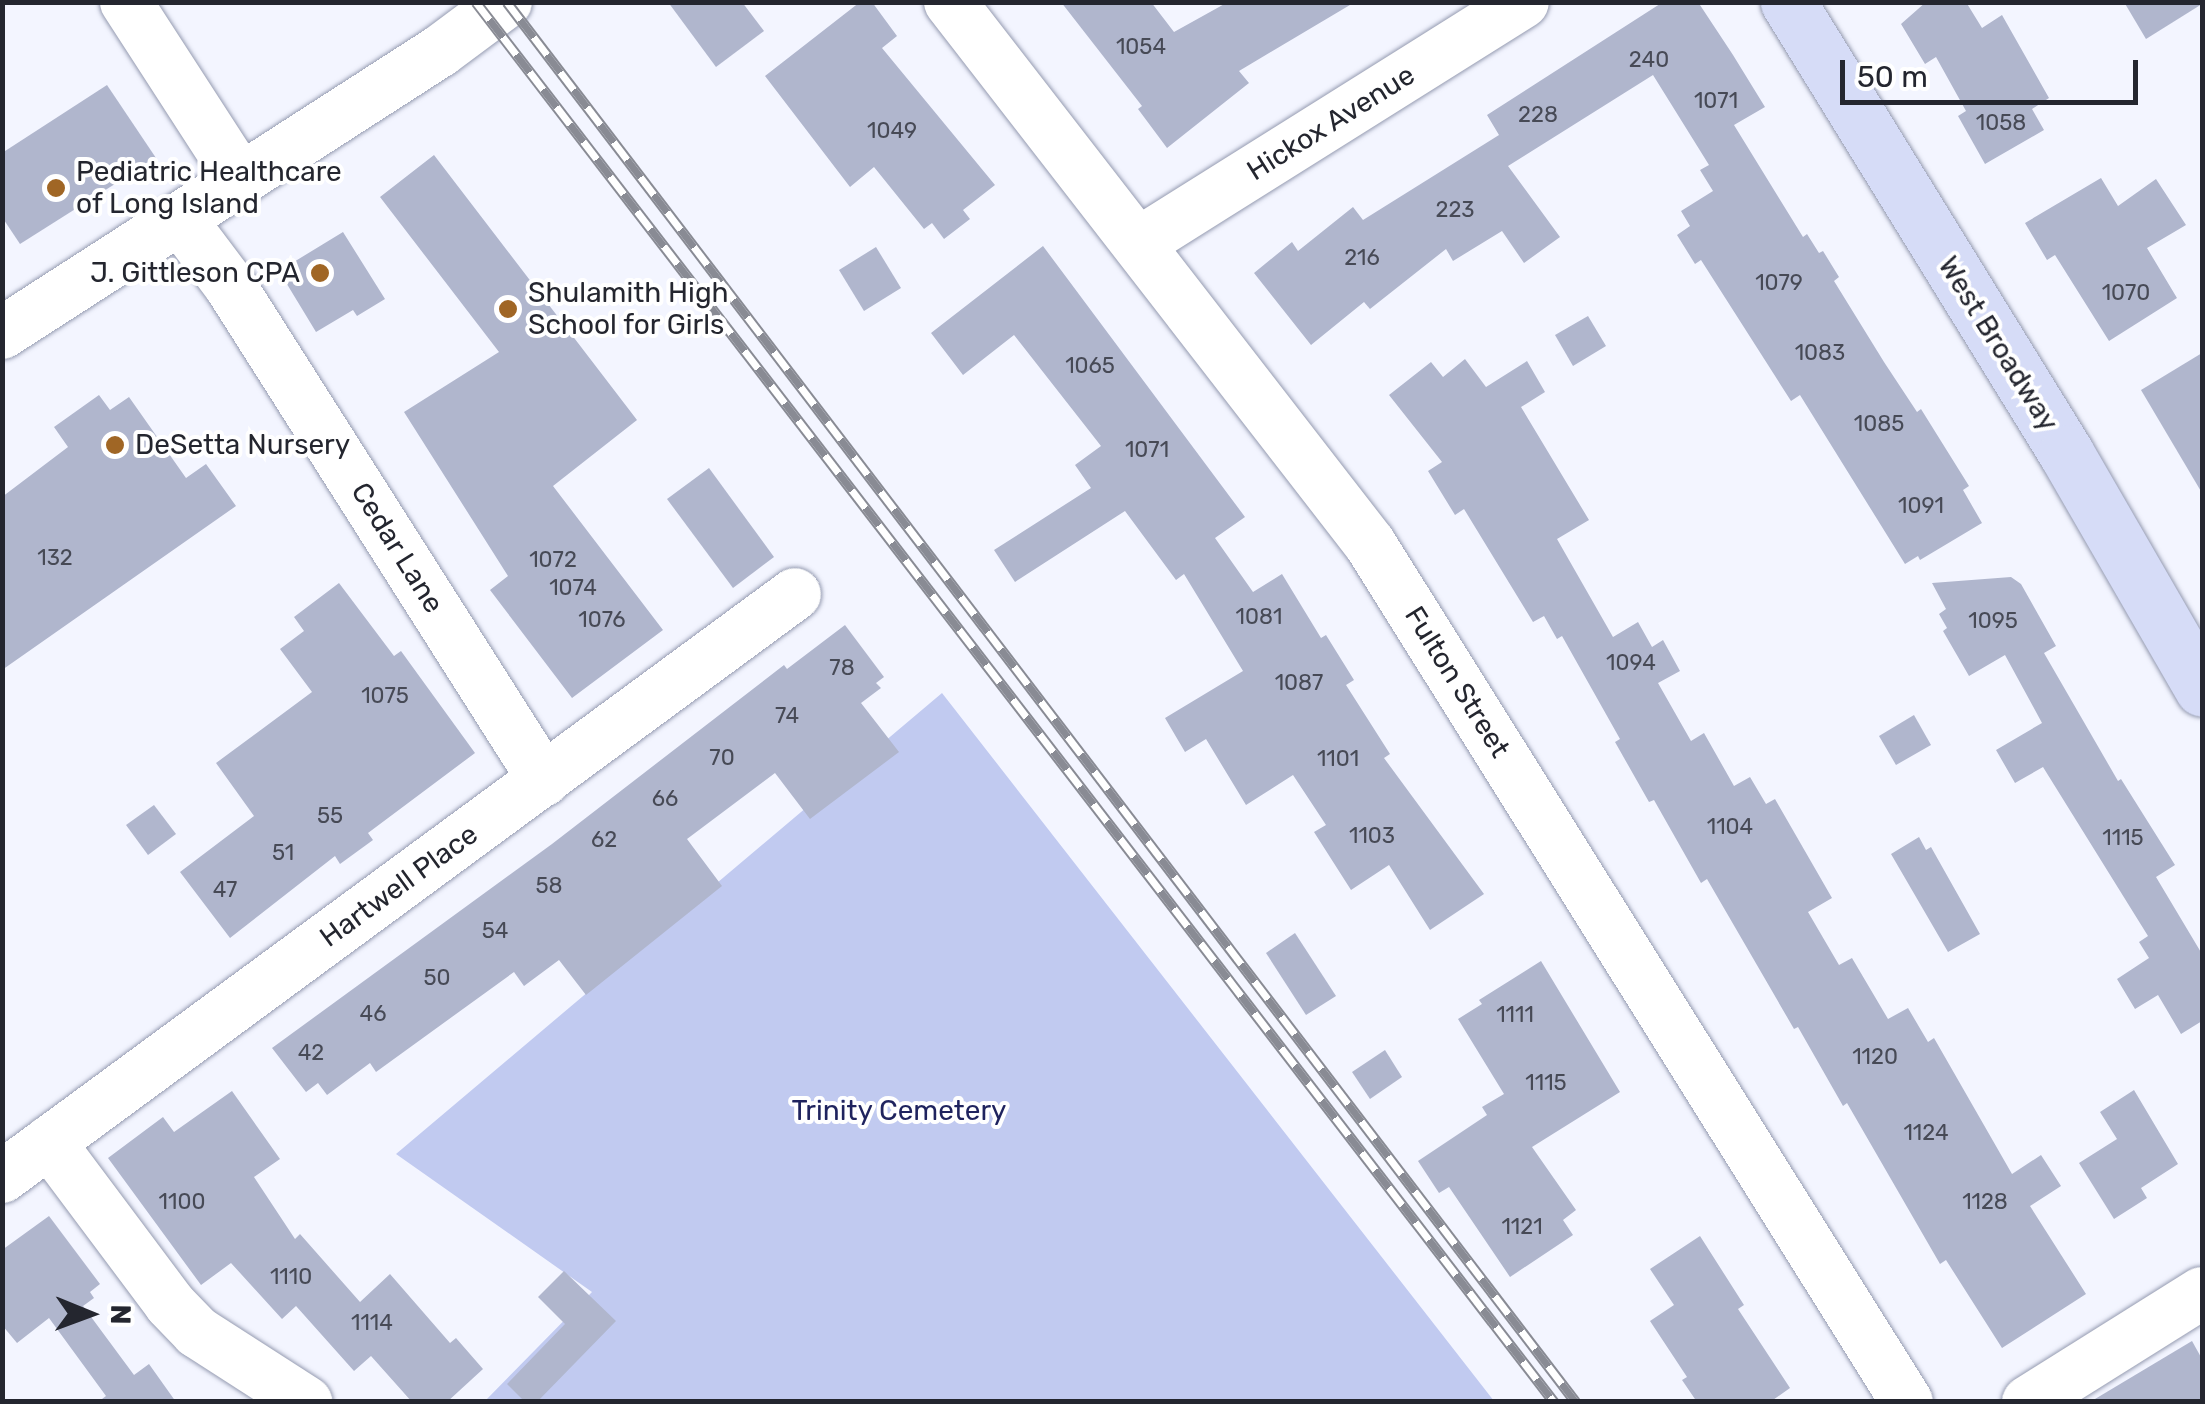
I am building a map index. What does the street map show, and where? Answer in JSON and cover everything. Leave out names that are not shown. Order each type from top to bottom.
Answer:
[{"type":"main road","name":"West Broadway","points":[[1788,2],[2066,453],[2202,688]]},
{"type":"street","points":[[126,2],[240,180]]},
{"type":"street","points":[[2,333],[440,51],[506,2]]},
{"type":"street","name":"Fulton Street","points":[[950,2],[1370,544],[1907,1402]]},
{"type":"street","name":"Hickox Avenue","points":[[1138,243],[1522,2]]},
{"type":"street","name":"Cedar Lane","points":[[180,219],[232,288],[544,780]]},
{"type":"street","name":"Hartwell Place","points":[[2,1176],[795,594]]},
{"type":"street","points":[[49,1142],[170,1304],[197,1332],[306,1402]]},
{"type":"street","points":[[2028,1402],[2202,1293]]},
{"type":"green space","name":"Trinity Cemetery","points":[[942,693],[1494,1401],[485,1401],[592,1292],[396,1154]]},
{"type":"building","points":[[668,2],[742,2],[764,31],[716,67]]},
{"type":"building","points":[[860,2],[872,2],[897,36],[882,48],[995,185],[963,210],[970,219],[944,239],[932,223],[924,229],[874,167],[850,187],[765,76]]},
{"type":"building","points":[[1061,2],[1151,2],[1174,32],[1228,2],[1355,2],[1239,71],[1249,83],[1167,148],[1138,109],[1142,106]]},
{"type":"building","points":[[1663,2],[1698,2],[1733,55],[1765,107],[1734,125],[1803,237],[1807,234],[1819,253],[1823,251],[1839,277],[1834,281],[1884,362],[1917,412],[1921,409],[1969,486],[1963,490],[1982,523],[1920,560],[1918,556],[1905,564],[1800,395],[1791,401],[1701,260],[1695,264],[1677,235],[1690,226],[1681,211],[1713,191],[1700,170],[1709,165],[1653,75],[1508,166],[1560,237],[1524,263],[1502,231],[1453,261],[1446,249],[1370,309],[1364,302],[1311,345],[1254,273],[1292,242],[1298,251],[1353,207],[1363,220],[1499,135],[1487,115]]},
{"type":"building","points":[[1926,2],[1966,2],[1982,28],[2002,15],[2049,98],[2032,109],[2044,130],[1985,164],[1958,116],[1966,111],[1936,57],[1925,64],[1901,24]]},
{"type":"building","points":[[2124,2],[2202,2],[2202,4],[2146,39]]},
{"type":"building","name":"Pediatric Healthcare of Long Island","points":[[107,85],[156,158],[20,244],[2,217],[2,153]]},
{"type":"building","points":[[434,155],[637,420],[553,486],[663,630],[572,698],[490,590],[508,576],[404,412],[499,352],[380,197]]},
{"type":"building","points":[[2101,178],[2118,206],[2156,179],[2186,225],[2147,248],[2177,298],[2109,341],[2055,255],[2047,260],[2025,223]]},
{"type":"building","points":[[343,232],[385,299],[357,316],[353,310],[316,332],[279,271]]},
{"type":"building","points":[[1043,246],[1245,517],[1215,538],[1253,592],[1282,574],[1321,638],[1326,635],[1354,680],[1346,685],[1390,754],[1384,758],[1484,894],[1430,930],[1389,865],[1351,890],[1314,832],[1326,825],[1293,775],[1246,805],[1206,739],[1185,752],[1165,718],[1243,671],[1184,574],[1176,580],[1125,511],[1015,582],[994,550],[1091,488],[1075,465],[1101,446],[1014,335],[963,375],[931,333]]},
{"type":"building","points":[[876,247],[901,288],[864,311],[839,270]]},
{"type":"building","points":[[1588,316],[1606,346],[1573,366],[1555,335]]},
{"type":"building","points":[[2202,353],[2202,493],[2141,390]]},
{"type":"building","points":[[1465,359],[1486,387],[1527,361],[1545,392],[1521,407],[1589,520],[1557,539],[1613,637],[1638,622],[1652,647],[1663,640],[1680,671],[1658,683],[1691,741],[1704,733],[1734,786],[1750,777],[1766,804],[1775,799],[1832,898],[1808,912],[1839,965],[1852,958],[1888,1019],[1908,1008],[1928,1042],[1934,1038],[2012,1174],[2041,1155],[2061,1186],[2030,1206],[2086,1294],[2002,1348],[1946,1260],[1940,1264],[1847,1103],[1843,1106],[1798,1027],[1794,1029],[1707,879],[1701,883],[1654,800],[1649,802],[1615,742],[1620,739],[1562,636],[1557,639],[1544,616],[1533,622],[1464,509],[1455,515],[1428,471],[1442,462],[1389,395],[1431,362],[1443,377]]},
{"type":"building","points":[[99,395],[110,410],[129,397],[186,478],[206,464],[236,506],[2,670],[2,497],[68,447],[54,427]]},
{"type":"building","points":[[709,468],[774,557],[733,588],[667,499]]},
{"type":"building","points":[[2011,577],[2021,584],[2056,646],[2044,653],[2118,781],[2121,779],[2175,865],[2156,877],[2202,954],[2202,1021],[2181,1034],[2158,995],[2135,1009],[2117,979],[2149,958],[2139,942],[2148,936],[2043,767],[2015,783],[1996,750],[2042,723],[2005,655],[1969,676],[1943,631],[1947,628],[1939,614],[1946,609],[1932,583]]},
{"type":"building","points":[[339,583],[394,656],[401,651],[475,753],[368,833],[373,840],[340,864],[335,856],[230,938],[180,872],[254,816],[216,763],[312,692],[280,649],[304,631],[294,617]]},
{"type":"building","points":[[845,625],[884,677],[876,683],[881,688],[861,703],[899,752],[810,819],[775,773],[687,839],[722,886],[586,995],[559,960],[524,986],[514,972],[376,1072],[370,1063],[327,1095],[318,1083],[306,1092],[272,1048],[552,844],[784,665],[787,669]]},
{"type":"building","points":[[1914,715],[1931,745],[1896,765],[1879,736]]},
{"type":"building","points":[[154,805],[176,834],[148,855],[126,825]]},
{"type":"building","points":[[1919,837],[1926,850],[1931,847],[1980,934],[1948,952],[1891,854]]},
{"type":"building","points":[[1295,933],[1336,996],[1306,1015],[1266,953]]},
{"type":"building","points":[[1541,961],[1620,1092],[1532,1147],[1576,1210],[1563,1220],[1573,1235],[1510,1277],[1449,1187],[1439,1193],[1418,1161],[1487,1115],[1482,1107],[1504,1094],[1458,1019],[1482,1004],[1479,1000]]},
{"type":"building","points":[[1385,1050],[1402,1077],[1370,1099],[1352,1072]]},
{"type":"building","points":[[2134,1090],[2178,1164],[2141,1188],[2147,1198],[2114,1219],[2079,1163],[2117,1139],[2100,1112]]},
{"type":"building","points":[[232,1091],[280,1159],[254,1177],[295,1239],[300,1234],[360,1302],[390,1274],[450,1343],[456,1338],[483,1369],[447,1402],[412,1402],[371,1356],[354,1371],[296,1306],[282,1319],[231,1263],[201,1285],[108,1158],[163,1117],[174,1132]]},
{"type":"building","points":[[49,1216],[100,1284],[90,1292],[94,1298],[83,1306],[134,1375],[149,1364],[176,1402],[98,1402],[106,1396],[49,1318],[17,1343],[2,1325],[2,1250]]},
{"type":"building","points":[[1700,1236],[1744,1305],[1738,1309],[1790,1388],[1770,1402],[1697,1402],[1682,1380],[1687,1377],[1650,1321],[1674,1305],[1650,1269]]},
{"type":"building","points":[[564,1271],[616,1321],[537,1402],[525,1402],[507,1384],[565,1324],[538,1297]]},
{"type":"building","points":[[2192,1341],[2202,1359],[2202,1402],[2090,1402]]},
{"type":"railway","points":[[476,2],[1554,1402]]},
{"type":"railway","points":[[507,2],[1576,1402]]},
{"type":"place","name":"Pediatric Healthcare of Long Island","points":[[56,188]]},
{"type":"place","name":"J. Gittleson CPA","points":[[320,273]]},
{"type":"place","name":"Shulamith High School for Girls","points":[[508,309]]},
{"type":"place","name":"DeSetta Nursery","points":[[115,445]]}]
